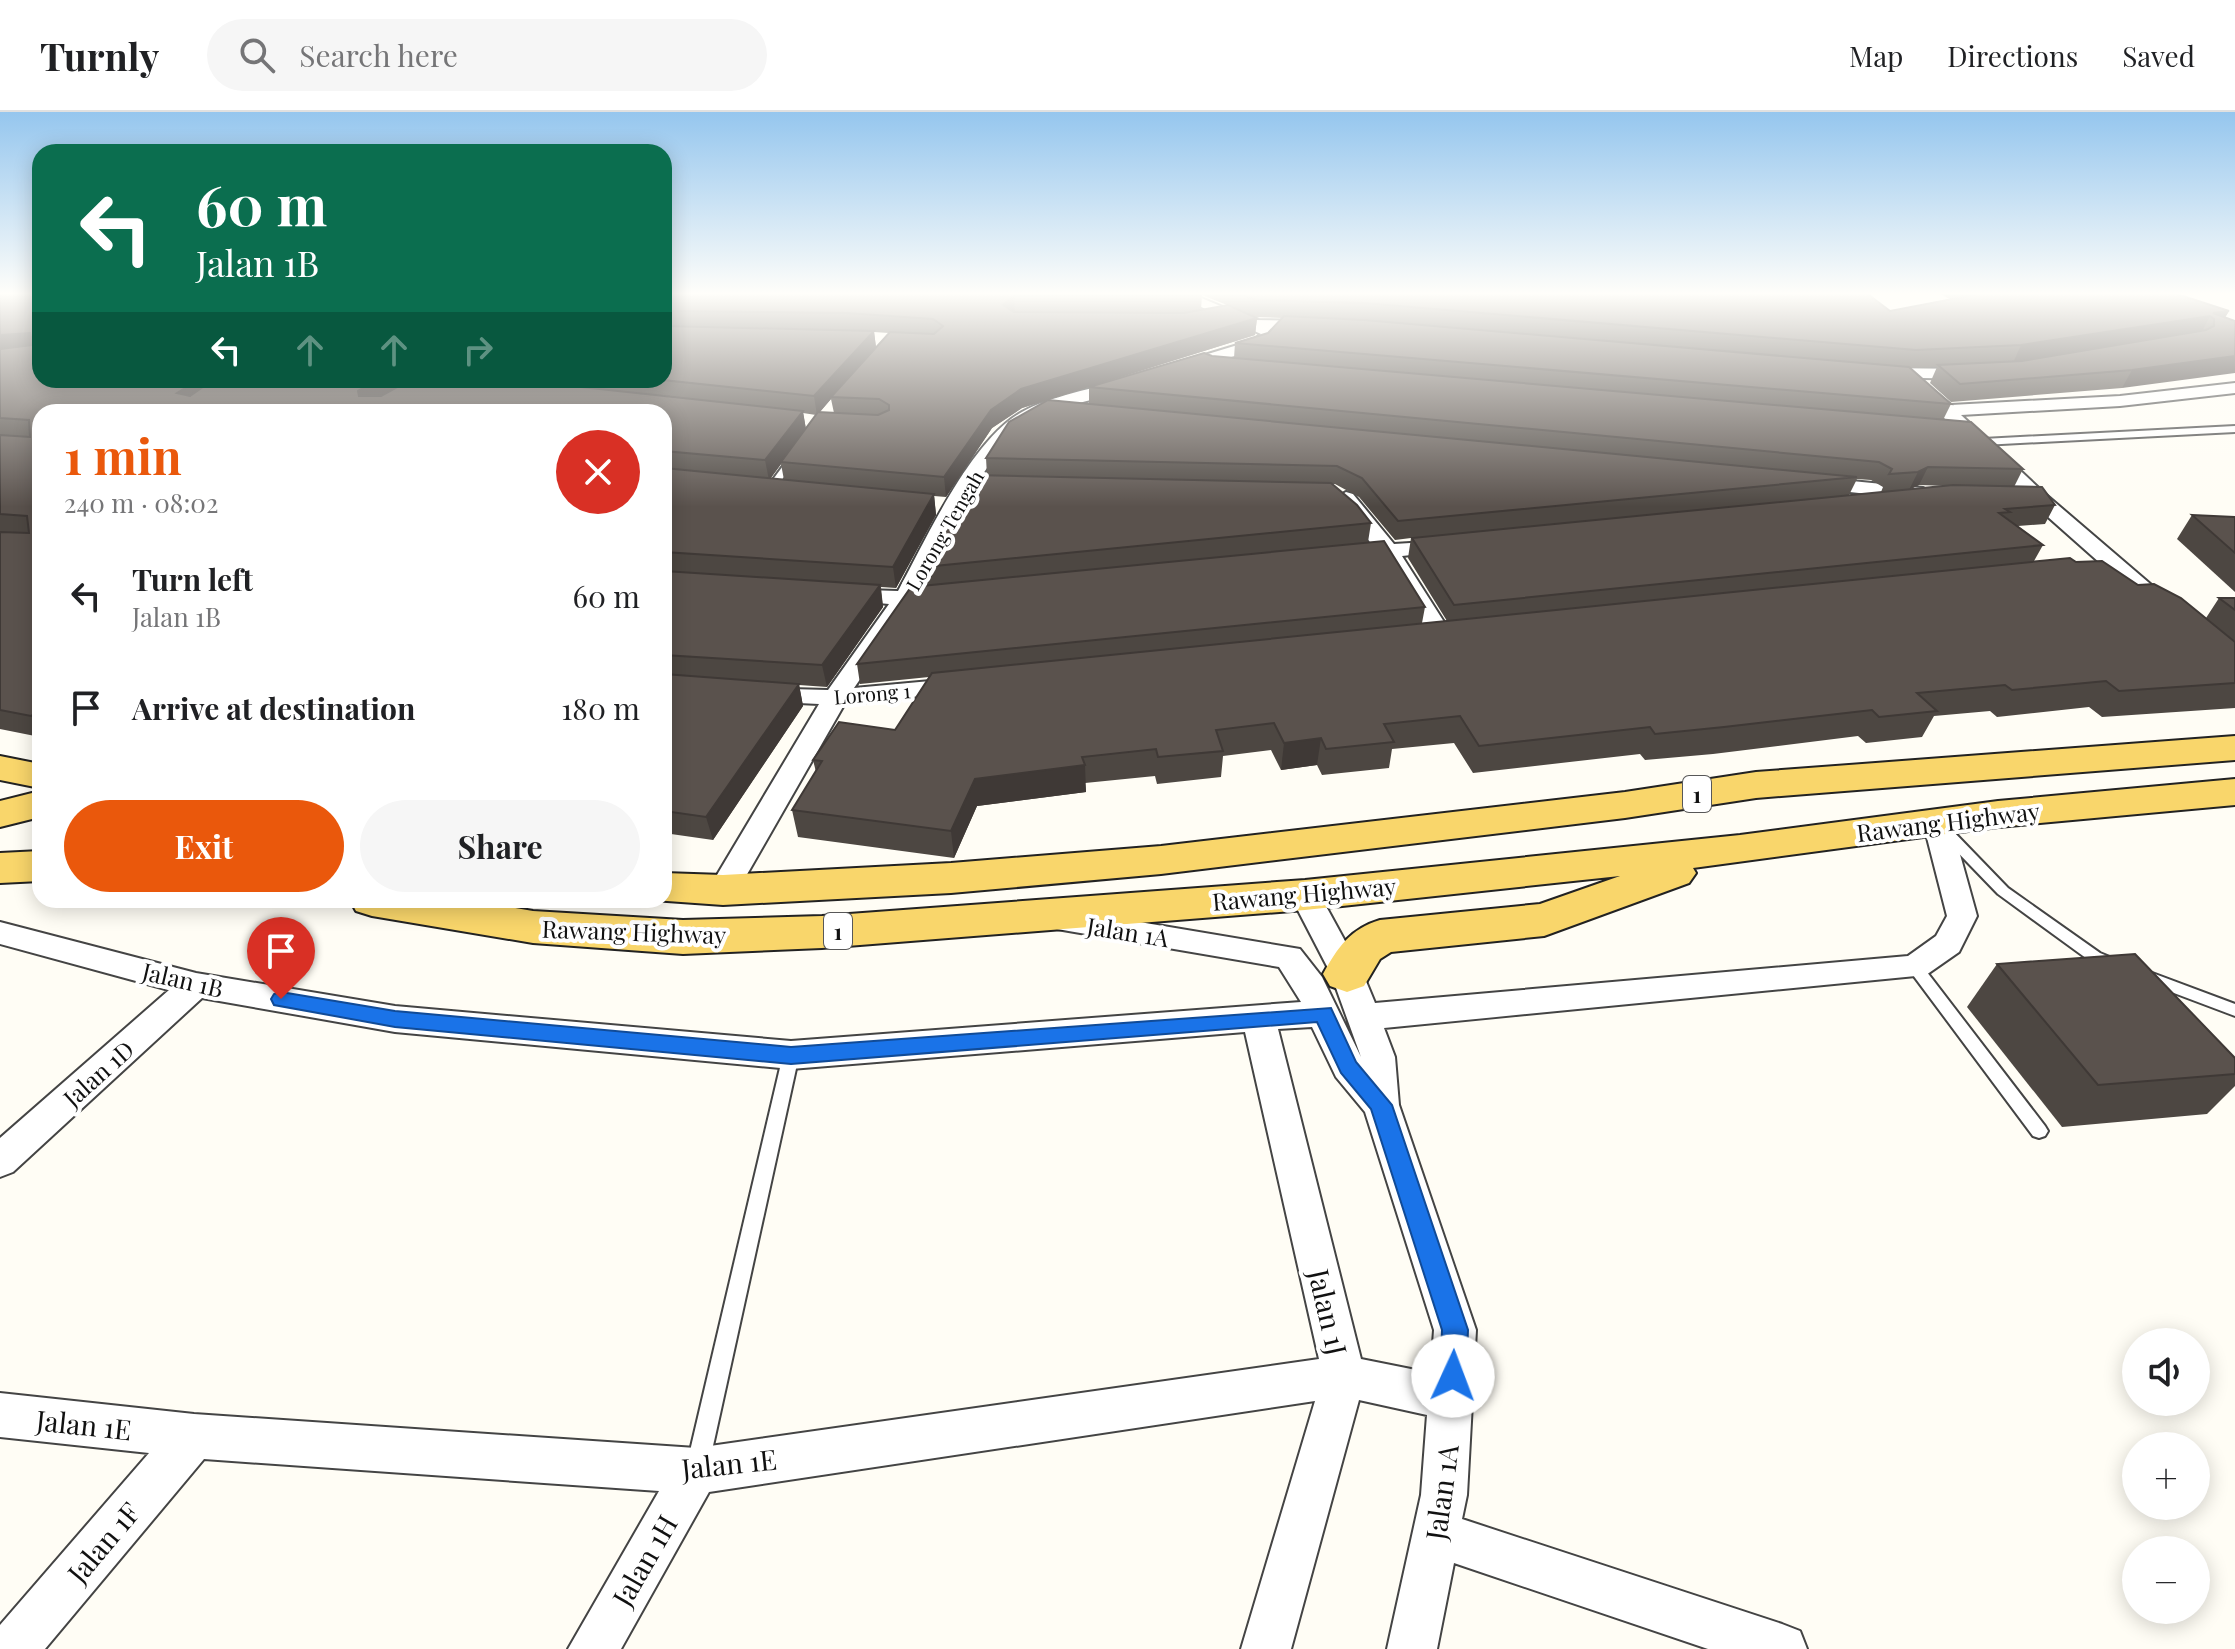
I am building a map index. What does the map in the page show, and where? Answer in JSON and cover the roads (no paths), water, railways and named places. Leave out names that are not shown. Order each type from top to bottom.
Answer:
[{"type":"main road","name":"Rawang Highway","points":[[672,888],[723,890],[951,878],[1161,860],[1625,805],[1756,785],[2235,748]]},
{"type":"main road","points":[[0,768],[32,774]]},
{"type":"main road","points":[[1756,785],[1746,789],[1738,801],[1744,817],[1764,832],[1791,841]]},
{"type":"main road","name":"Rawang Highway","points":[[420,908],[533,927],[683,937],[822,932],[1305,895],[1740,849],[1937,822],[2235,792]]},
{"type":"main road","points":[[0,814],[32,806]]},
{"type":"main road","points":[[0,822],[32,828]]},
{"type":"main road","points":[[1347,974],[1364,947],[1380,937],[1544,920],[1740,849]]},
{"type":"main road","points":[[1161,860],[1188,859],[1240,867],[1305,895]]},
{"type":"main road","points":[[0,868],[32,866]]},
{"type":"street","points":[[1196,364],[1244,368]]},
{"type":"street","name":"Lorong Tengah","points":[[723,890],[835,698],[905,598],[946,507],[969,485],[1001,434],[1030,414],[1196,364]]},
{"type":"street","points":[[1861,371],[1908,376],[1988,373]]},
{"type":"street","points":[[1908,376],[1950,410],[2037,497],[2177,618]]},
{"type":"street","points":[[1950,410],[2120,401],[2235,388]]},
{"type":"street","points":[[1049,409],[1096,413]]},
{"type":"street","points":[[1938,429],[1976,437]]},
{"type":"street","points":[[1797,482],[1938,496],[1828,507]]},
{"type":"street","points":[[969,485],[1000,485]]},
{"type":"street","points":[[763,488],[801,492]]},
{"type":"street","points":[[1323,491],[1348,499],[1449,635],[1410,639]]},
{"type":"street","points":[[2009,496],[2037,497]]},
{"type":"street","points":[[1326,557],[1467,543]]},
{"type":"street","points":[[2086,575],[2130,580]]},
{"type":"street","points":[[815,592],[905,598],[967,592]]},
{"type":"street","name":"Lorong 1","points":[[742,692],[835,698],[990,682]]},
{"type":"street","points":[[1364,1017],[1915,967],[1948,944],[1962,916],[1937,822]]},
{"type":"street","name":"Jalan 1A","points":[[1305,895],[1347,974],[1378,1057],[1381,1105],[1455,1330],[1444,1495],[1412,1649]]},
{"type":"street","name":"Jalan 1A","points":[[1030,915],[1289,957],[1306,977],[1348,1067],[1381,1105]]},
{"type":"street","name":"Jalan 1B","points":[[0,933],[196,985],[395,1019],[791,1055],[1324,1013]]},
{"type":"street","name":"Jalan 1D","points":[[0,1161],[196,985]]},
{"type":"street","name":"Jalan 1J","points":[[1259,1019],[1344,1376],[1266,1649]]},
{"type":"street","name":"Jalan 1E","points":[[0,1415],[194,1436],[696,1471],[1344,1376],[1452,1399]]},
{"type":"street","name":"Jalan 1F","points":[[12,1649],[194,1436]]},
{"type":"street","name":"Jalan 1H","points":[[593,1649],[696,1471]]},
{"type":"street","points":[[1436,1534],[1782,1649]]},
{"type":"lane","points":[[1976,437],[2235,429]]},
{"type":"lane","points":[[763,488],[803,445]]},
{"type":"lane","points":[[1937,822],[2003,891],[2095,957],[2235,1010]]},
{"type":"lane","points":[[1915,967],[2039,1131]]},
{"type":"lane","points":[[696,1471],[791,1055]]}]
